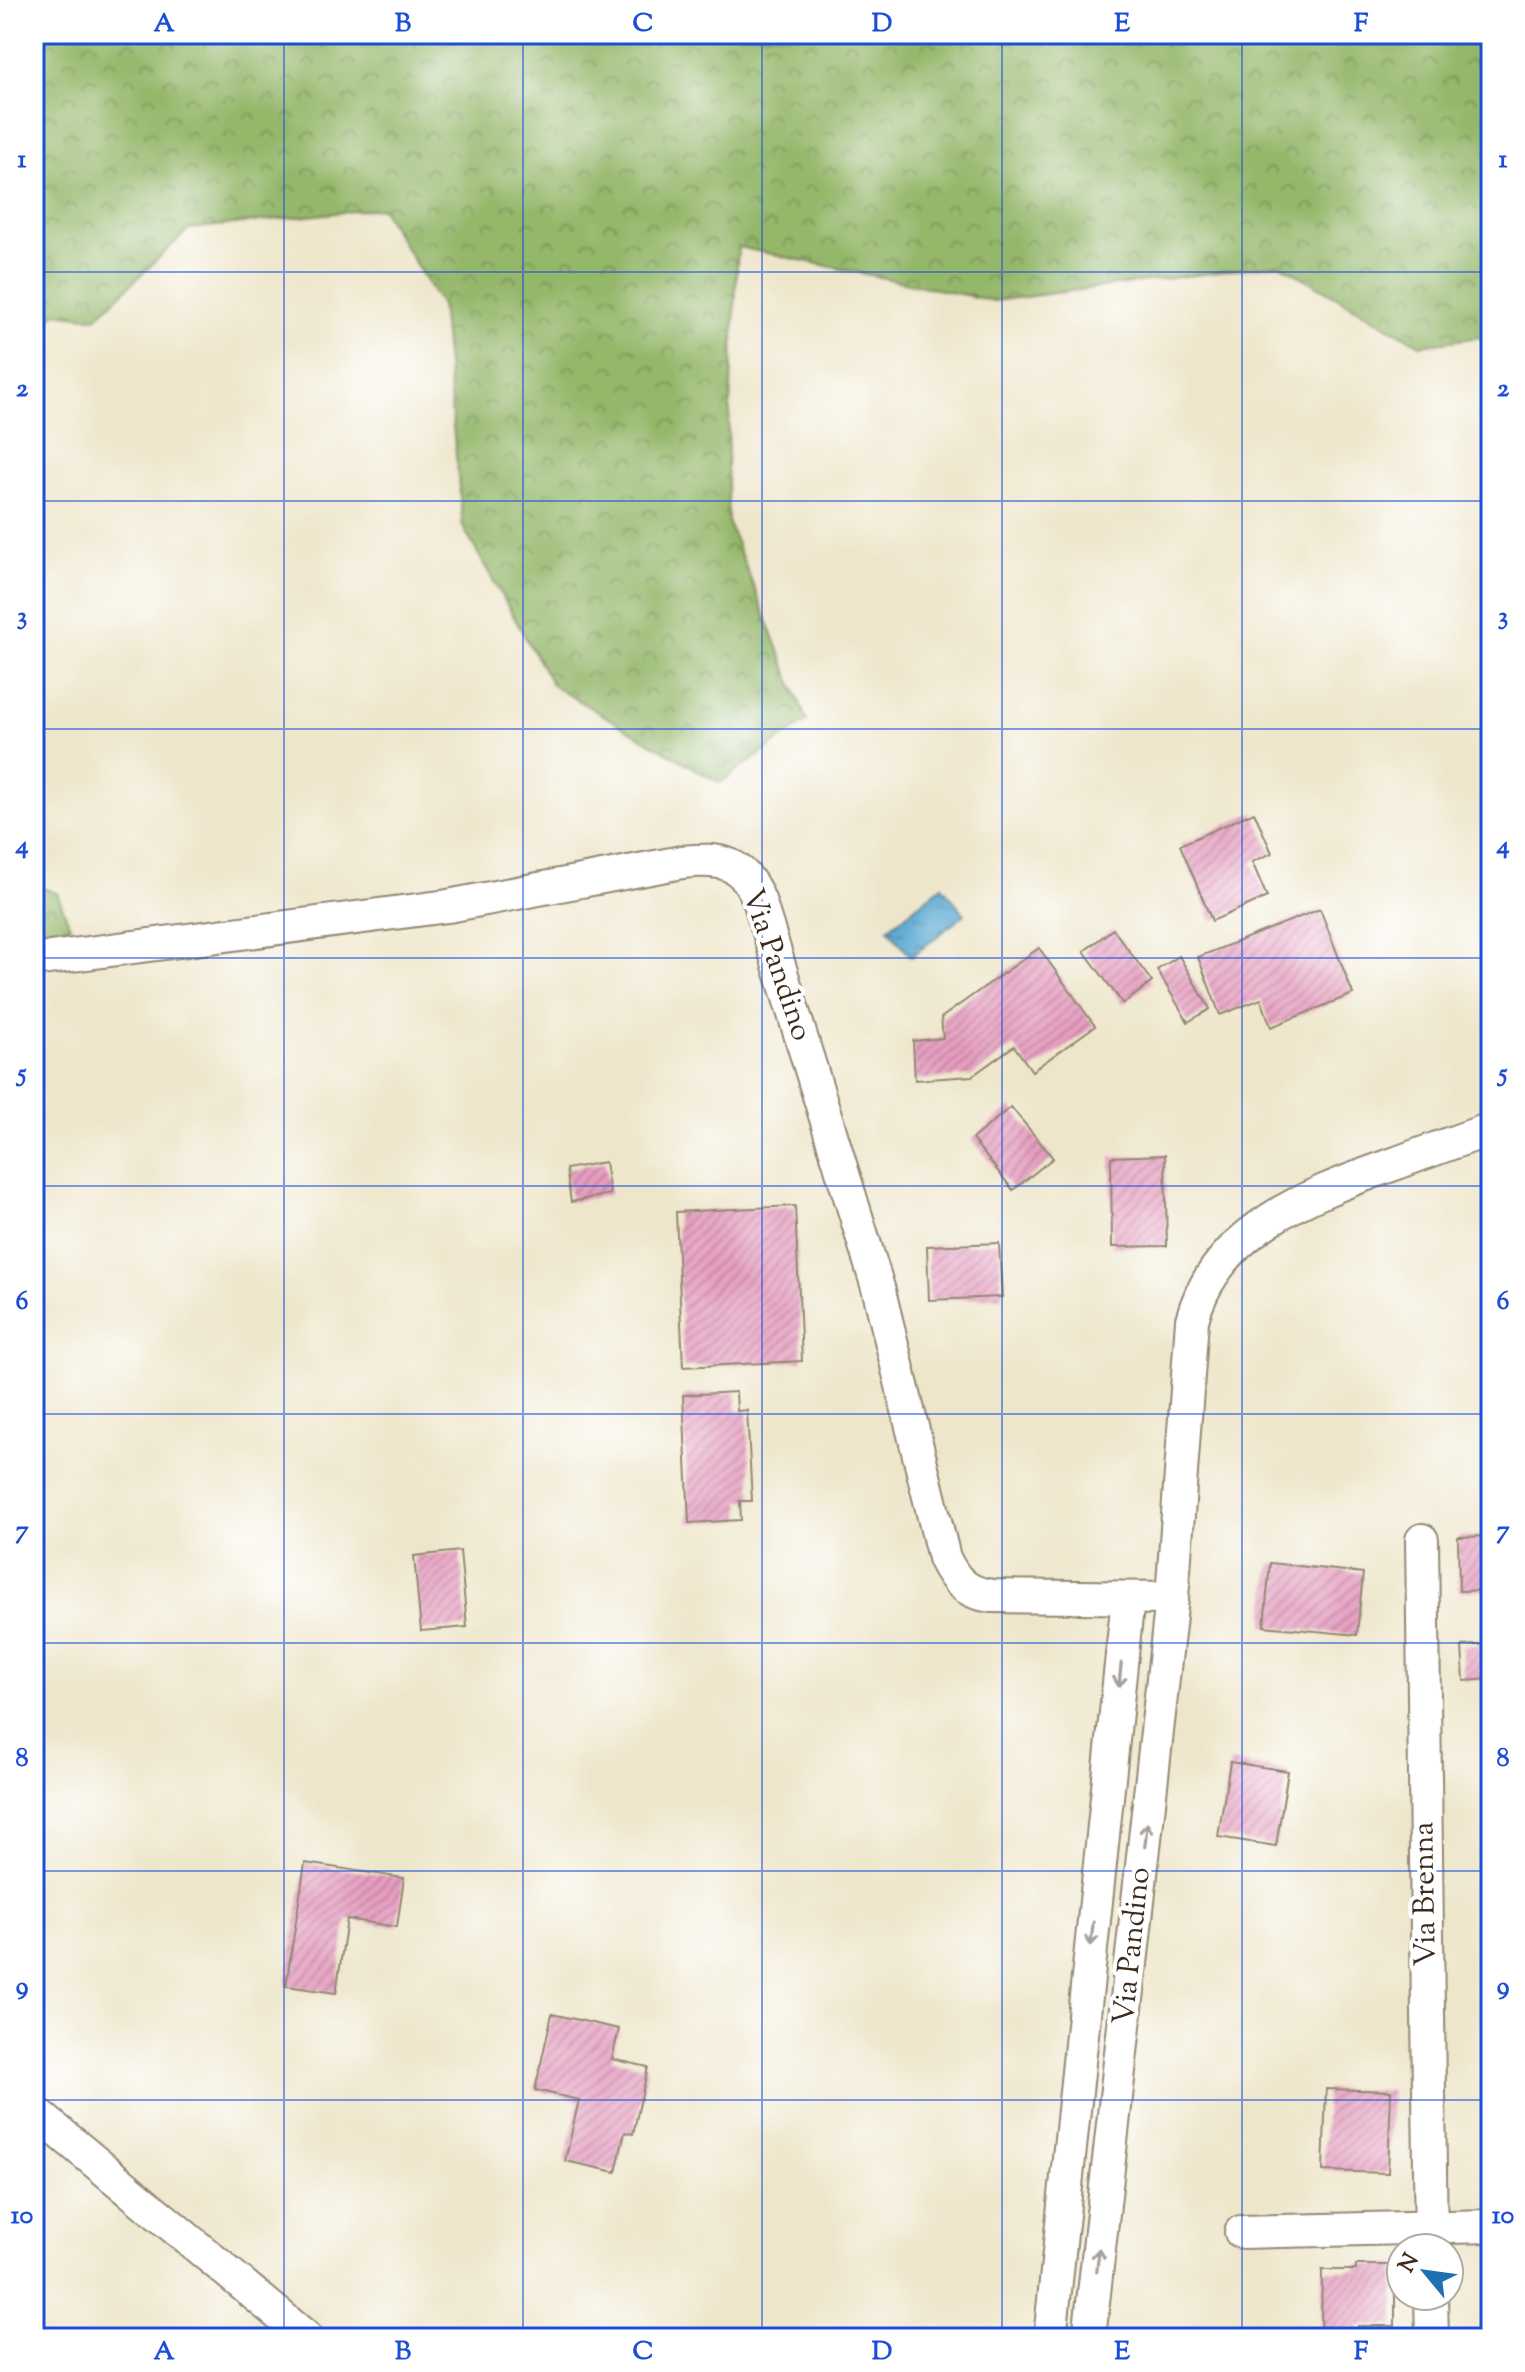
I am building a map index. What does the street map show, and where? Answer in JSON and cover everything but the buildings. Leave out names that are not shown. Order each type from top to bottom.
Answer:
[{"type":"street","name":"Via Pandino","points":[[34,960],[448,906],[682,862],[722,861],[748,879],[759,900],[879,1291],[944,1558],[951,1572],[966,1589],[992,1596],[1172,1598],[1089,2338]]},
{"type":"street","points":[[1172,1598],[1192,1320],[1209,1278],[1238,1244],[1260,1226],[1322,1190],[1491,1129]]},
{"type":"street","name":"Via Brenna","points":[[1422,1540],[1431,2232]]},
{"type":"street","name":"Via Pandino","points":[[1050,2338],[1128,1598]]},
{"type":"street","points":[[34,2111],[307,2338]]},
{"type":"street","points":[[1458,2232],[1491,2226]]},
{"type":"street","points":[[1241,2232],[1385,2236]]},
{"type":"street","points":[[1431,2312],[1432,2338]]},
{"type":"green space","points":[[34,34],[1491,34],[1491,349],[1480,337],[1420,345],[1279,264],[993,301],[738,247],[727,466],[728,522],[807,721],[720,783],[553,686],[463,527],[441,305],[381,208],[189,229],[96,318],[55,313],[34,341]]},
{"type":"green space","points":[[34,885],[57,893],[70,926],[34,931]]},
{"type":"water","points":[[942,886],[965,914],[911,957],[888,929]]}]
